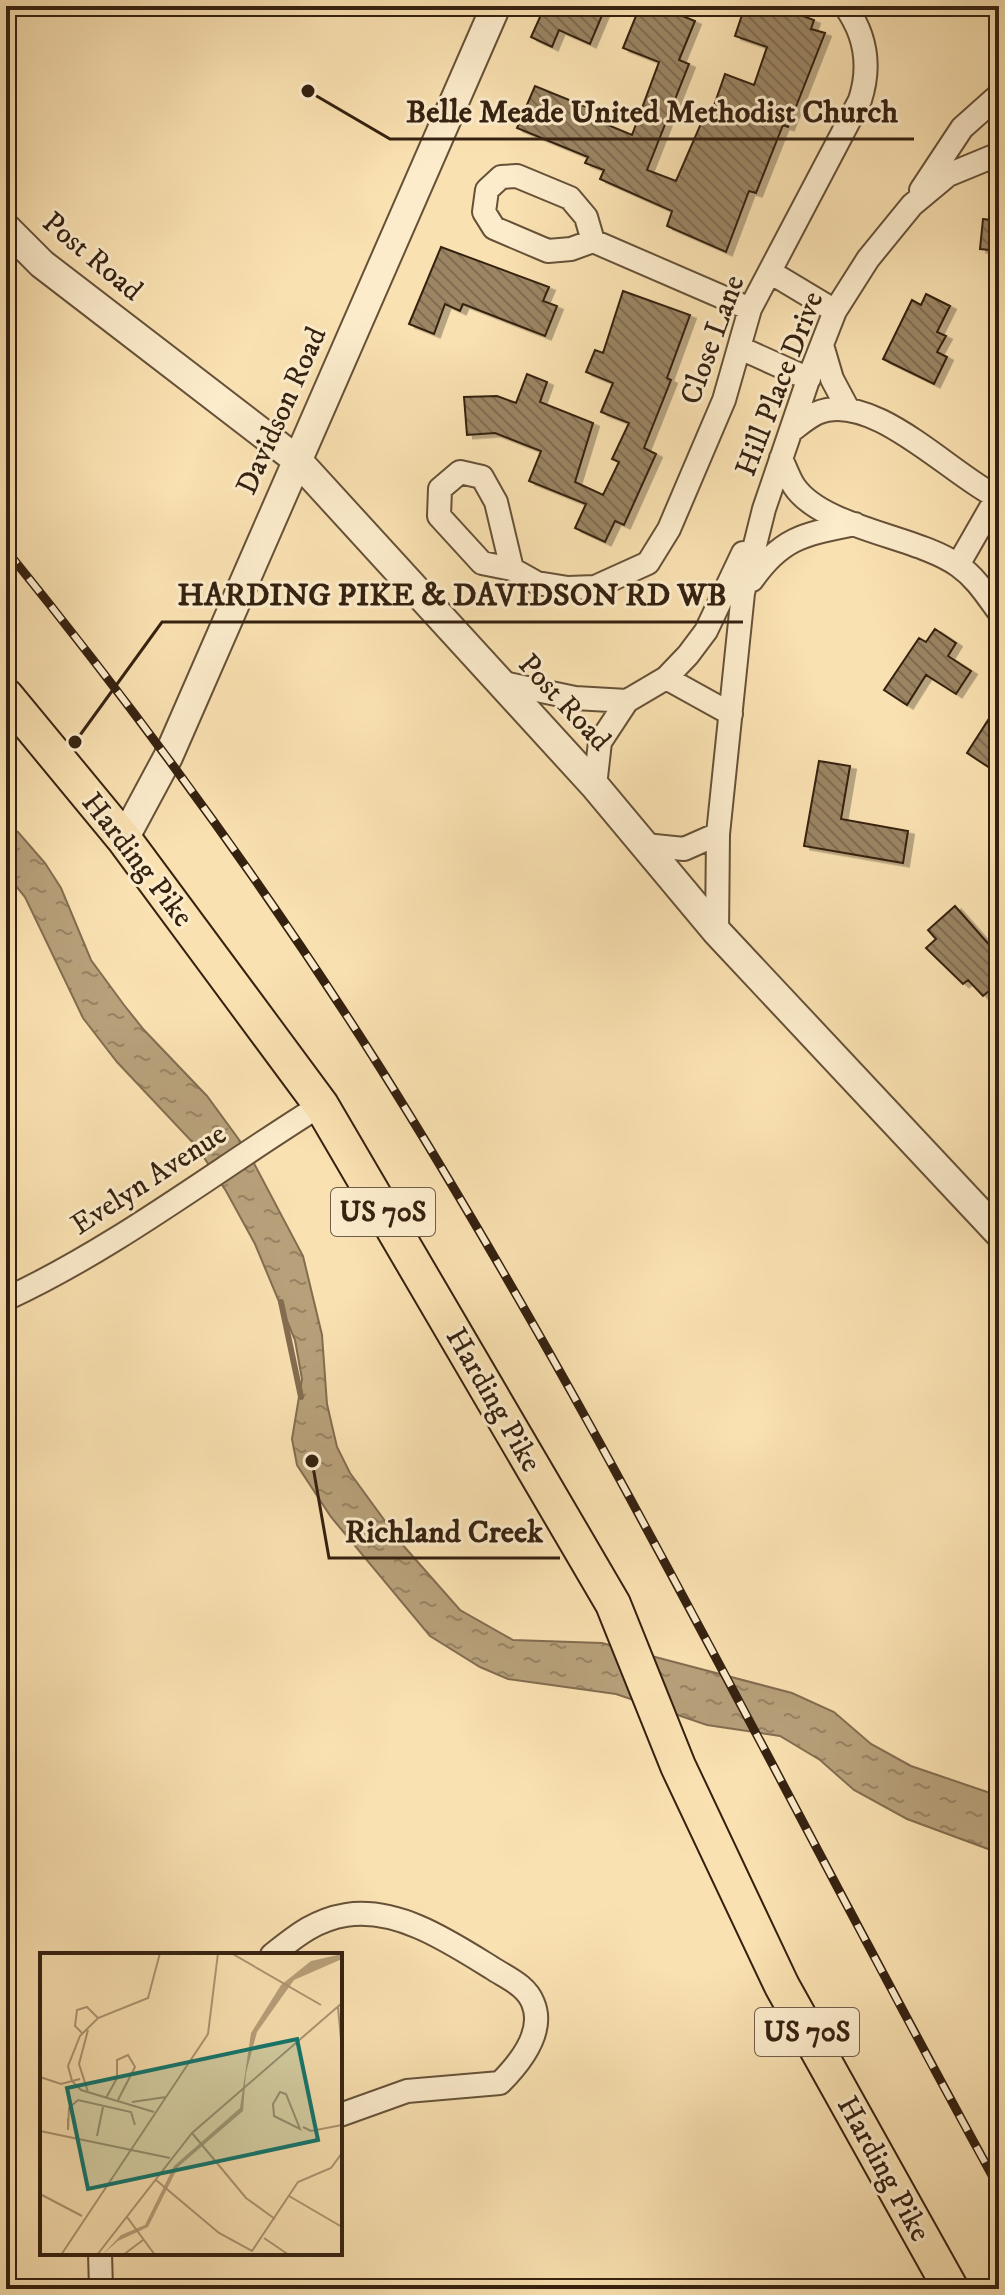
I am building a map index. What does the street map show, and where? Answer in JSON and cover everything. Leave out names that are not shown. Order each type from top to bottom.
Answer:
[{"type":"main road","name":"Harding Pike","points":[[6,696],[124,839],[321,1105],[613,1604],[678,1766],[782,1986],[951,2289]]},
{"type":"street","name":"Davidson Road","points":[[124,839],[168,757],[496,6]]},
{"type":"street","name":"Close Lane","points":[[512,569],[537,583],[568,588],[595,587],[648,563],[688,488],[724,400],[750,309],[860,100],[866,82],[863,41],[845,6]]},
{"type":"street","name":"Hill Place Drive","points":[[717,932],[718,834],[743,593],[764,509],[781,458],[835,311],[868,259],[912,205],[962,128],[999,95]]},
{"type":"street","name":"Hill Place Drive","points":[[912,205],[948,175],[999,154]]},
{"type":"street","points":[[593,241],[586,217],[570,198],[517,176],[501,177],[487,190],[484,212],[494,228],[548,251],[571,249],[593,241],[750,309]]},
{"type":"street","name":"Post Road","points":[[6,228],[42,264],[297,460],[595,786],[717,932],[999,1233]]},
{"type":"street","points":[[770,272],[835,311]]},
{"type":"street","points":[[822,345],[832,379],[848,409]]},
{"type":"street","points":[[740,348],[809,379]]},
{"type":"street","points":[[791,431],[818,412],[848,409],[898,430],[971,484],[998,498],[958,565]]},
{"type":"street","points":[[781,458],[795,487],[817,505],[855,524],[958,565],[979,585],[999,612]]},
{"type":"street","name":"Hill Place Drive","points":[[595,786],[600,742],[627,701],[666,678],[706,631],[764,509]]},
{"type":"street","points":[[743,593],[770,554],[806,534],[855,524]]},
{"type":"street","points":[[666,678],[731,714]]},
{"type":"street","points":[[498,682],[575,698],[627,701]]},
{"type":"street","points":[[645,845],[684,849],[718,834]]},
{"type":"street","name":"Evelyn Avenue","points":[[6,1299],[49,1279],[107,1244],[321,1105]]},
{"type":"street","points":[[275,1953],[320,1920],[375,1914],[437,1934],[525,1989],[534,2004],[536,2026],[528,2047],[500,2083],[407,2091],[342,2114]]},
{"type":"street","points":[[100,2255],[101,2289]]},
{"type":"water","points":[[6,825],[18,832],[45,863],[61,888],[91,960],[124,1005],[207,1096],[248,1152],[303,1256],[322,1335],[327,1404],[337,1447],[350,1473],[401,1543],[460,1610],[513,1640],[602,1643],[792,1693],[834,1712],[871,1744],[911,1766],[999,1796],[999,1853],[907,1819],[854,1790],[820,1760],[780,1736],[707,1725],[616,1694],[508,1679],[480,1667],[430,1636],[331,1517],[297,1465],[292,1439],[302,1379],[295,1340],[255,1244],[197,1147],[117,1062],[83,1018],[25,897],[6,874]]},
{"type":"building","points":[[545,6],[606,6],[590,44],[559,30],[552,47],[531,37]]},
{"type":"building","points":[[640,6],[658,6],[695,21],[679,60],[689,64],[647,170],[676,181],[706,112],[711,114],[725,74],[754,85],[767,47],[735,36],[745,6],[800,6],[797,14],[814,20],[811,29],[825,33],[788,127],[783,125],[756,193],[749,191],[726,252],[667,226],[672,211],[600,179],[604,170],[585,163],[588,157],[517,128],[535,86],[589,108],[586,116],[632,135],[659,62],[623,48]]},
{"type":"building","points":[[983,219],[999,221],[999,251],[980,249]]},
{"type":"building","points":[[441,247],[549,287],[543,301],[557,306],[545,336],[463,304],[460,311],[445,304],[434,334],[409,324]]},
{"type":"building","points":[[623,291],[690,315],[667,378],[671,380],[644,448],[656,454],[624,525],[615,521],[605,542],[575,528],[586,504],[529,481],[541,451],[495,433],[467,435],[464,397],[497,396],[516,403],[527,374],[547,382],[540,402],[593,423],[575,482],[603,495],[619,462],[612,459],[629,423],[601,412],[613,383],[586,372],[595,350],[603,353]]},
{"type":"building","points":[[926,294],[950,306],[937,332],[946,336],[937,352],[947,357],[934,384],[883,359],[912,300],[921,305]]},
{"type":"building","points":[[935,629],[956,643],[948,656],[971,671],[956,694],[926,675],[907,705],[884,690],[919,638],[926,642]]},
{"type":"building","points":[[999,703],[999,774],[967,753]]},
{"type":"building","points":[[819,761],[850,766],[841,819],[908,831],[903,863],[804,846]]},
{"type":"building","points":[[955,906],[999,956],[999,1002],[989,991],[983,996],[968,980],[963,984],[926,948],[936,939],[928,930]]},
{"type":"waterway","points":[[281,1302],[301,1397]]},
{"type":"railway","points":[[6,550],[153,738],[246,867],[379,1066],[543,1341],[621,1481],[999,2188]]},
{"type":"place","name":"Belle Meade United Methodist Church","points":[[308,91]]},
{"type":"place","name":"HARDING PIKE & DAVIDSON RD WB","points":[[75,742]]},
{"type":"place","name":"Richland Creek","points":[[312,1461]]}]
